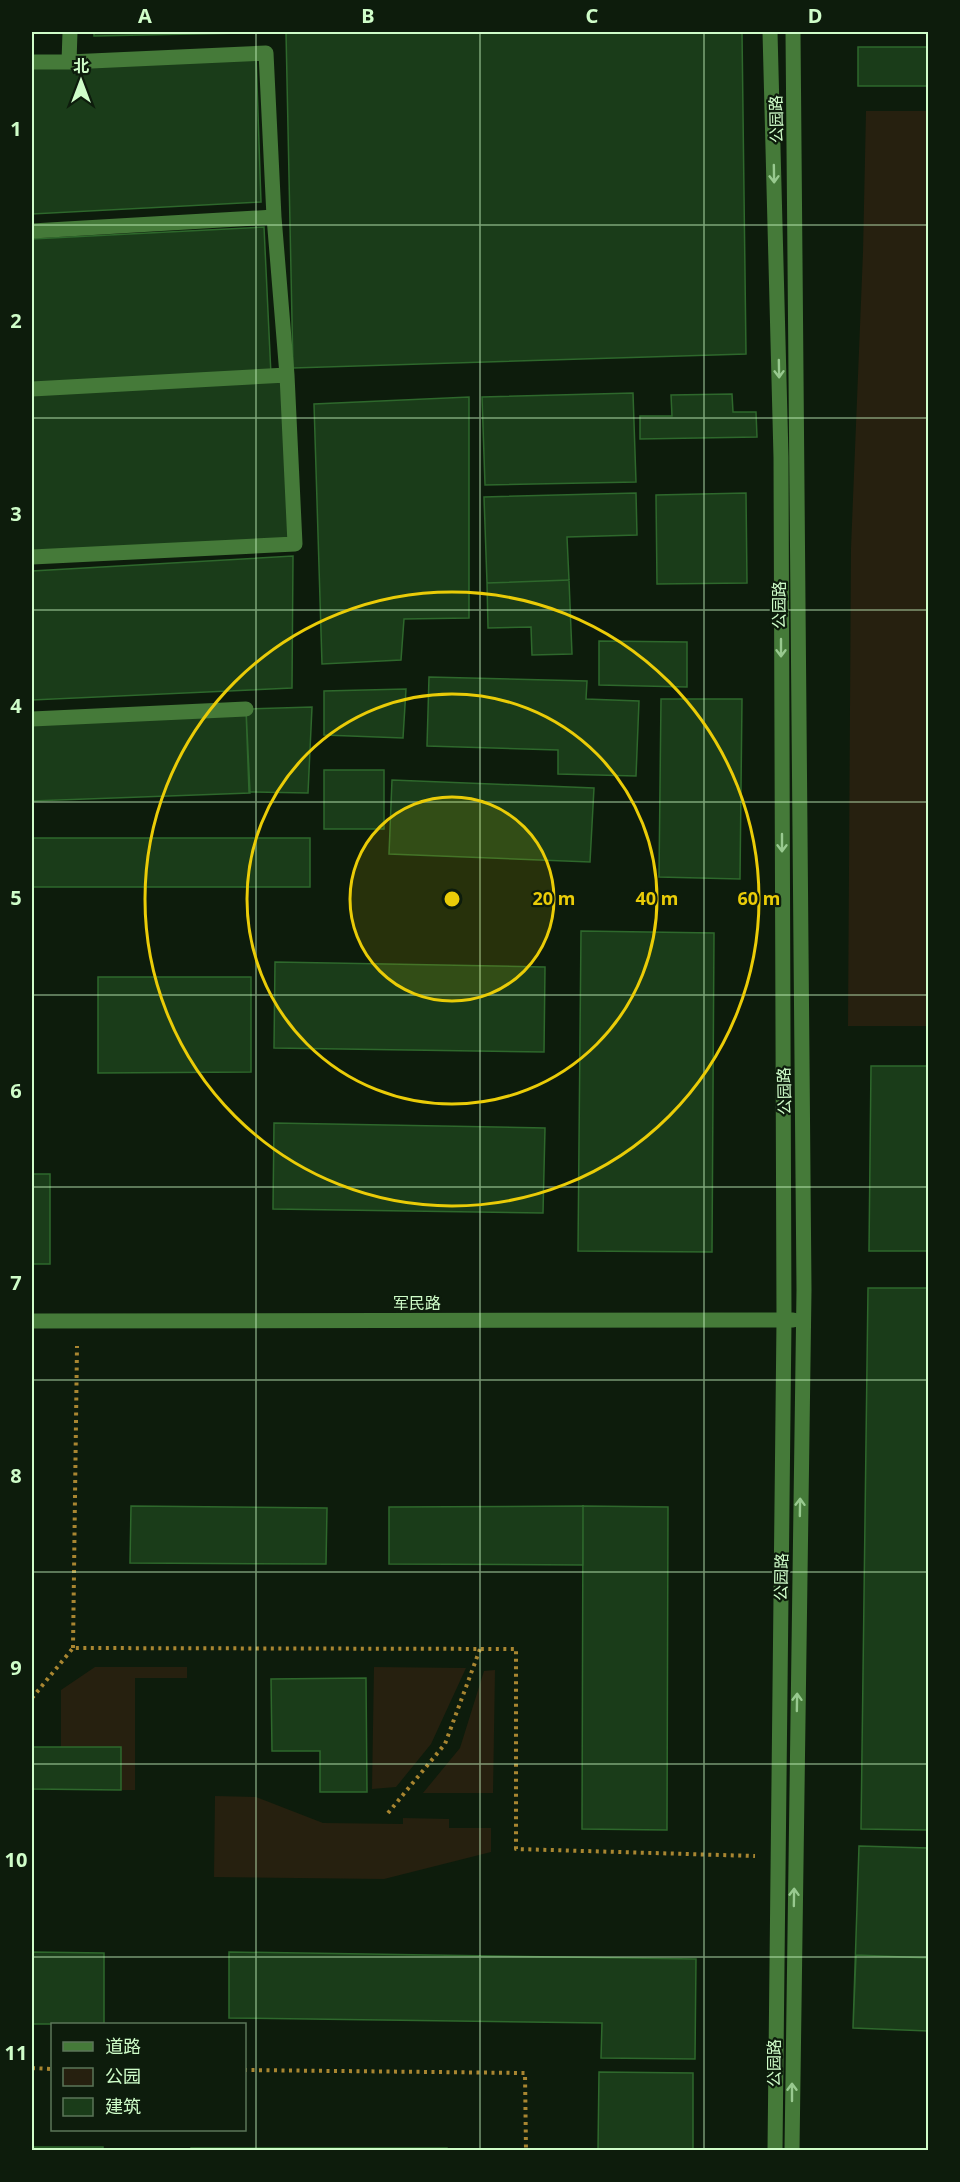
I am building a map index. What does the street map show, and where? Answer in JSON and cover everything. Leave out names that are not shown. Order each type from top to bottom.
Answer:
[{"type":"street","points":[[69,62],[70,32]]},
{"type":"street","points":[[770,32],[781,456],[784,1320],[775,2151]]},
{"type":"street","name":"公园路","points":[[792,2151],[803,1320],[793,32]]},
{"type":"street","points":[[32,62],[266,53],[274,217],[287,375],[295,544],[32,557]]},
{"type":"street","points":[[32,231],[274,217]]},
{"type":"street","points":[[32,389],[287,375]]},
{"type":"street","points":[[32,719],[246,709]]},
{"type":"street","name":"军民路","points":[[32,1321],[803,1320]]},
{"type":"path","points":[[32,1698],[73,1648],[78,1321]]},
{"type":"path","points":[[73,1648],[516,1649],[516,1849],[778,1856]]},
{"type":"path","points":[[388,1813],[446,1744],[480,1649]]},
{"type":"path","points":[[32,2068],[51,2069]]},
{"type":"path","points":[[246,2070],[525,2073],[526,2151]]},
{"type":"green space","points":[[866,111],[928,111],[928,1026],[848,1026],[851,548],[863,252]]},
{"type":"green space","points":[[95,1667],[187,1667],[187,1678],[135,1678],[135,1790],[121,1790],[120,1747],[61,1747],[61,1690]]},
{"type":"green space","points":[[374,1667],[466,1668],[431,1744],[396,1787],[372,1789]]},
{"type":"green space","points":[[495,1670],[493,1793],[423,1793],[460,1748],[484,1671]]},
{"type":"green space","points":[[215,1796],[256,1797],[323,1823],[403,1824],[403,1818],[449,1819],[449,1828],[491,1828],[491,1852],[384,1879],[214,1877]]},
{"type":"building","points":[[94,32],[286,32],[94,36]]},
{"type":"building","points":[[286,32],[742,32],[746,354],[293,368]]},
{"type":"building","points":[[858,47],[928,47],[928,86],[858,86]]},
{"type":"building","points":[[256,54],[261,202],[32,214],[32,63]]},
{"type":"building","points":[[264,227],[271,375],[32,389],[32,239]]},
{"type":"building","points":[[287,375],[295,544],[32,557],[32,389]]},
{"type":"building","points":[[633,393],[636,482],[485,485],[482,397]]},
{"type":"building","points":[[732,394],[733,412],[756,412],[757,437],[640,439],[640,416],[672,416],[671,395]]},
{"type":"building","points":[[469,397],[469,618],[404,619],[401,660],[322,664],[314,404]]},
{"type":"building","points":[[636,493],[637,535],[567,537],[569,580],[487,583],[484,497]]},
{"type":"building","points":[[746,493],[747,583],[657,584],[656,495]]},
{"type":"building","points":[[293,556],[292,688],[32,700],[32,571]]},
{"type":"building","points":[[569,580],[572,654],[532,655],[531,627],[488,628],[487,583]]},
{"type":"building","points":[[599,641],[687,642],[687,687],[599,685]]},
{"type":"building","points":[[429,677],[587,681],[586,699],[639,701],[636,776],[558,774],[558,750],[427,746]]},
{"type":"building","points":[[406,689],[403,738],[324,735],[324,691]]},
{"type":"building","points":[[661,699],[742,699],[740,879],[659,877]]},
{"type":"building","points":[[312,707],[308,793],[249,792],[246,709]]},
{"type":"building","points":[[246,709],[250,793],[32,801],[32,719]]},
{"type":"building","points":[[324,770],[384,770],[384,829],[324,829]]},
{"type":"building","points":[[392,780],[594,788],[590,862],[389,854]]},
{"type":"building","points":[[32,838],[310,838],[310,887],[32,887]]},
{"type":"building","points":[[581,931],[714,933],[712,1252],[578,1251]]},
{"type":"building","points":[[275,962],[545,967],[544,1052],[274,1048]]},
{"type":"building","points":[[98,977],[251,977],[251,1072],[98,1073]]},
{"type":"building","points":[[871,1066],[928,1066],[928,1251],[869,1251]]},
{"type":"building","points":[[274,1123],[545,1128],[543,1213],[273,1209]]},
{"type":"building","points":[[32,1174],[50,1174],[50,1264],[32,1264]]},
{"type":"building","points":[[868,1288],[928,1288],[928,1830],[861,1829]]},
{"type":"building","points":[[131,1506],[327,1508],[326,1564],[130,1563]]},
{"type":"building","points":[[583,1506],[583,1565],[389,1564],[389,1507]]},
{"type":"building","points":[[583,1506],[668,1507],[667,1830],[582,1829]]},
{"type":"building","points":[[366,1678],[367,1792],[320,1792],[320,1751],[272,1751],[271,1679]]},
{"type":"building","points":[[32,1747],[121,1747],[121,1790],[32,1789]]},
{"type":"building","points":[[859,1846],[928,1848],[928,2031],[853,2028]]},
{"type":"building","points":[[32,1952],[104,1953],[104,2023],[32,2024]]},
{"type":"building","points":[[229,1952],[696,1959],[695,2059],[601,2058],[602,2023],[229,2018]]},
{"type":"building","points":[[856,1955],[928,1958],[928,2031],[853,2028]]},
{"type":"building","points":[[599,2072],[693,2073],[693,2150],[598,2150]]},
{"type":"building","points":[[32,2147],[103,2147],[103,2150],[32,2150]]},
{"type":"building","points":[[191,2148],[447,2148],[447,2150],[191,2150]]}]
